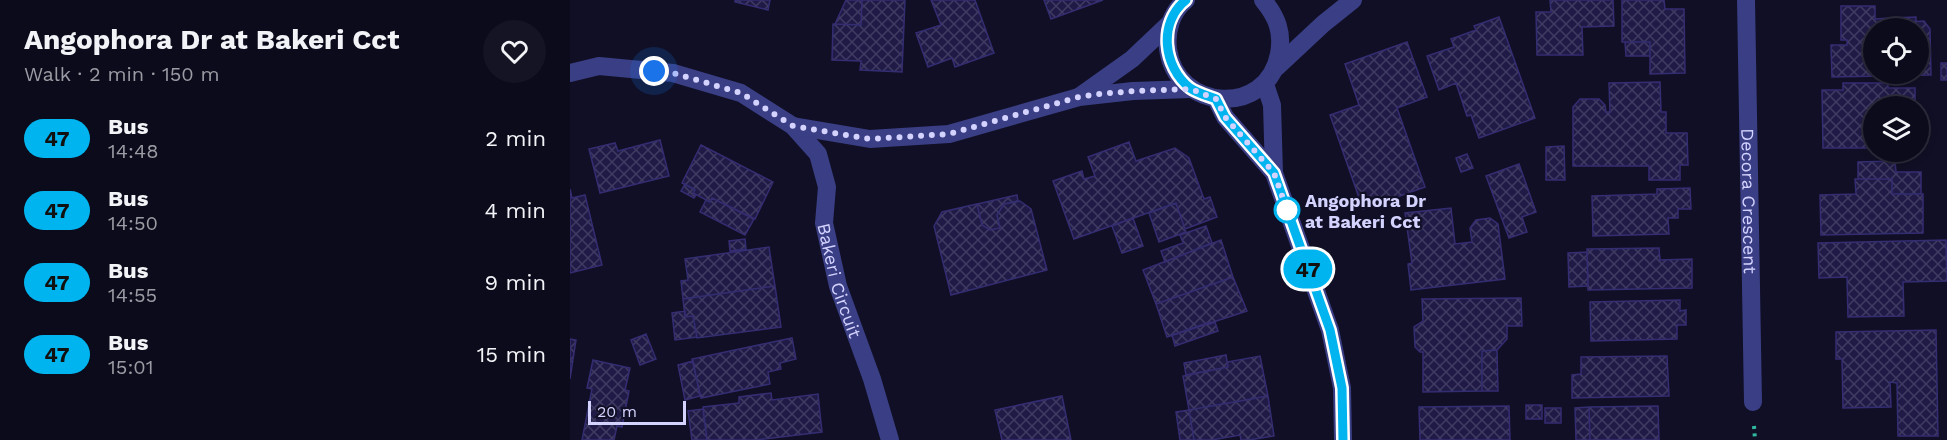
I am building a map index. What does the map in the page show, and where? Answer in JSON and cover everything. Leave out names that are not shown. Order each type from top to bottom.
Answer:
[{"type":"street","points":[[1263,0],[1277,19],[1282,39],[1276,67]]},
{"type":"street","points":[[1337,0],[1353,0]]},
{"type":"street","points":[[1182,2],[1170,23],[1167,41],[1169,60],[1177,75],[1191,89],[1216,99],[1236,99],[1265,84],[1276,67],[1353,0]]},
{"type":"street","name":"Decora Crescent","points":[[1746,0],[1753,402]]},
{"type":"street","name":"Bakeri Circuit","points":[[1079,97],[1132,59],[1170,23]]},
{"type":"street","name":"Bakeri Circuit","points":[[570,73],[599,66],[673,73],[741,93],[793,126],[818,154],[827,187],[824,223],[838,286],[872,379],[890,440]]},
{"type":"street","points":[[1265,84],[1272,105],[1274,173],[1330,330],[1342,388],[1343,440]]},
{"type":"street","name":"Bakeri Circuit","points":[[793,126],[870,139],[949,134],[1079,97],[1134,91],[1191,89]]},
{"type":"street","points":[[1216,99],[1225,117],[1274,173]]},
{"type":"building","points":[[735,0],[770,0],[768,10],[735,2]]},
{"type":"building","points":[[846,0],[862,0],[861,25],[835,24]]},
{"type":"building","points":[[862,0],[905,0],[902,72],[860,70],[861,61],[832,60],[833,24],[861,25]]},
{"type":"building","points":[[931,0],[975,0],[994,53],[955,67],[952,58],[928,67],[916,33],[941,25]]},
{"type":"building","points":[[1044,0],[1103,0],[1051,19]]},
{"type":"building","points":[[1550,0],[1613,0],[1614,26],[1582,27],[1583,55],[1537,55],[1536,12],[1551,12]]},
{"type":"building","points":[[1622,0],[1664,0],[1665,9],[1684,9],[1685,73],[1650,74],[1650,42],[1622,42]]},
{"type":"building","points":[[1841,6],[1875,6],[1875,18],[1863,18],[1863,76],[1832,77],[1831,45],[1847,45],[1847,40],[1841,40]]},
{"type":"building","points":[[1499,17],[1535,118],[1479,138],[1471,115],[1467,116],[1456,83],[1439,90],[1427,56],[1454,47],[1451,39],[1476,30],[1474,26]]},
{"type":"building","points":[[1929,28],[1930,29],[1931,75],[1929,75]]},
{"type":"building","points":[[1407,42],[1427,97],[1397,108],[1425,187],[1363,209],[1330,115],[1359,105],[1345,64]]},
{"type":"building","points":[[1625,42],[1650,42],[1650,56],[1626,56]]},
{"type":"building","points":[[1941,63],[1947,63],[1947,80],[1941,80]]},
{"type":"building","points":[[1660,82],[1661,112],[1666,112],[1666,133],[1687,133],[1688,165],[1680,165],[1680,180],[1649,180],[1649,166],[1573,166],[1573,107],[1580,99],[1599,99],[1605,105],[1606,112],[1610,112],[1609,83]]},
{"type":"building","points":[[1843,83],[1888,84],[1888,88],[1915,88],[1915,96],[1863,96],[1863,148],[1823,148],[1822,90],[1843,90]]},
{"type":"building","points":[[660,140],[669,176],[600,193],[589,149],[615,143],[618,151]]},
{"type":"building","points":[[1129,142],[1136,161],[1175,148],[1189,158],[1204,199],[1210,197],[1217,217],[1185,229],[1176,203],[1074,239],[1053,181],[1082,171],[1084,179],[1095,176],[1088,157]]},
{"type":"building","points":[[701,145],[773,182],[755,219],[712,198],[710,202],[693,193],[695,190],[682,183]]},
{"type":"building","points":[[1564,146],[1565,180],[1546,180],[1546,147]]},
{"type":"building","points":[[1467,154],[1473,168],[1461,172],[1456,158]]},
{"type":"building","points":[[1858,162],[1895,162],[1896,172],[1921,172],[1921,194],[1892,194],[1892,179],[1858,179]]},
{"type":"building","points":[[1519,164],[1536,212],[1522,217],[1527,232],[1509,238],[1486,176]]},
{"type":"building","points":[[1855,179],[1892,179],[1892,194],[1923,194],[1923,233],[1821,235],[1820,195],[1856,194]]},
{"type":"building","points":[[685,184],[695,190],[694,198],[681,191]]},
{"type":"building","points":[[1690,188],[1691,209],[1678,209],[1678,218],[1668,218],[1669,234],[1593,236],[1592,196],[1657,194],[1657,189]]},
{"type":"building","points":[[570,189],[572,198],[585,195],[602,265],[570,273]]},
{"type":"building","points":[[1017,195],[1018,201],[1004,204],[997,215],[1000,228],[990,230],[982,225],[977,204]]},
{"type":"building","points":[[712,198],[754,219],[745,235],[700,212],[706,200],[710,202]]},
{"type":"building","points":[[1020,201],[1031,209],[1047,270],[951,295],[934,226],[942,212],[977,204],[982,225],[990,230],[1000,228],[997,215],[1004,204]]},
{"type":"building","points":[[1176,203],[1186,232],[1159,242],[1149,213]]},
{"type":"building","points":[[1451,208],[1455,244],[1472,242],[1470,228],[1476,220],[1490,218],[1498,224],[1505,279],[1411,290],[1408,264],[1412,263],[1405,213]]},
{"type":"building","points":[[1133,218],[1143,246],[1122,253],[1112,226]]},
{"type":"building","points":[[1206,226],[1212,243],[1165,262],[1161,251],[1183,243],[1180,235]]},
{"type":"building","points":[[745,239],[746,249],[730,251],[729,241]]},
{"type":"building","points":[[1221,240],[1233,277],[1156,304],[1143,270]]},
{"type":"building","points":[[1946,240],[1947,281],[1903,282],[1904,316],[1848,317],[1847,277],[1819,278],[1818,243]]},
{"type":"building","points":[[769,247],[775,286],[683,299],[681,281],[688,280],[685,259]]},
{"type":"building","points":[[1659,248],[1660,260],[1692,259],[1692,288],[1588,290],[1587,249]]},
{"type":"building","points":[[1587,252],[1588,286],[1569,287],[1568,253]]},
{"type":"building","points":[[1233,277],[1247,311],[1167,337],[1156,304]]},
{"type":"building","points":[[775,286],[781,327],[697,338],[693,316],[685,317],[683,299]]},
{"type":"building","points":[[1521,298],[1522,326],[1507,326],[1507,339],[1497,350],[1482,351],[1482,391],[1423,392],[1423,352],[1415,347],[1414,327],[1423,321],[1422,299]]},
{"type":"building","points":[[1680,300],[1680,311],[1686,310],[1686,325],[1677,325],[1677,339],[1591,341],[1590,302]]},
{"type":"building","points":[[685,311],[685,317],[693,316],[697,337],[675,340],[672,313]]},
{"type":"building","points":[[1210,322],[1210,324],[1215,322],[1218,331],[1175,346],[1172,335]]},
{"type":"building","points":[[1936,330],[1938,436],[1898,436],[1897,383],[1890,382],[1891,407],[1843,408],[1842,359],[1836,359],[1836,332]]},
{"type":"building","points":[[646,334],[656,359],[640,365],[631,340]]},
{"type":"building","points":[[792,338],[796,359],[780,363],[781,369],[768,372],[770,384],[701,398],[692,359]]},
{"type":"building","points":[[570,339],[576,340],[570,379]]},
{"type":"building","points":[[1497,350],[1498,391],[1482,391],[1482,351]]},
{"type":"building","points":[[1226,355],[1228,367],[1186,375],[1184,363]]},
{"type":"building","points":[[1260,356],[1268,396],[1189,410],[1183,376],[1228,367],[1227,362]]},
{"type":"building","points":[[1667,356],[1669,396],[1572,398],[1572,375],[1581,374],[1581,357]]},
{"type":"building","points":[[593,360],[630,368],[625,390],[629,391],[622,427],[617,426],[614,440],[582,440],[592,389],[587,388]]},
{"type":"building","points":[[693,361],[700,396],[685,400],[678,365]]},
{"type":"building","points":[[771,393],[772,400],[818,394],[822,432],[756,440],[707,440],[703,407],[739,403],[739,397]]},
{"type":"building","points":[[1062,396],[1071,440],[1002,440],[995,410]]},
{"type":"building","points":[[1268,396],[1274,436],[1249,440],[1241,440],[1240,435],[1212,440],[1194,440],[1189,410]]},
{"type":"building","points":[[1526,405],[1542,405],[1542,419],[1526,419]]},
{"type":"building","points":[[1509,406],[1510,440],[1420,440],[1419,407]]},
{"type":"building","points":[[1658,406],[1659,440],[1590,440],[1589,407]]},
{"type":"building","points":[[1589,407],[1590,440],[1576,440],[1575,408]]},
{"type":"building","points":[[1545,408],[1561,408],[1561,423],[1545,423]]},
{"type":"building","points":[[703,409],[707,440],[692,440],[688,411]]},
{"type":"building","points":[[1189,410],[1194,440],[1180,440],[1176,412]]},
{"type":"bus line","name":"47","points":[[1186,0],[1180,5],[1170,23],[1167,41],[1169,60],[1177,75],[1191,89],[1216,99],[1225,117],[1274,173],[1330,330],[1342,388],[1343,440]]},
{"type":"place","name":"Angophora Dr at Bakeri Cct","points":[[1287,210]]},
{"type":"route","points":[[654,71],[673,73],[741,93],[793,126],[870,139],[949,134],[1079,97],[1134,91],[1191,89],[1216,99],[1225,117],[1274,173],[1287,210]]}]
